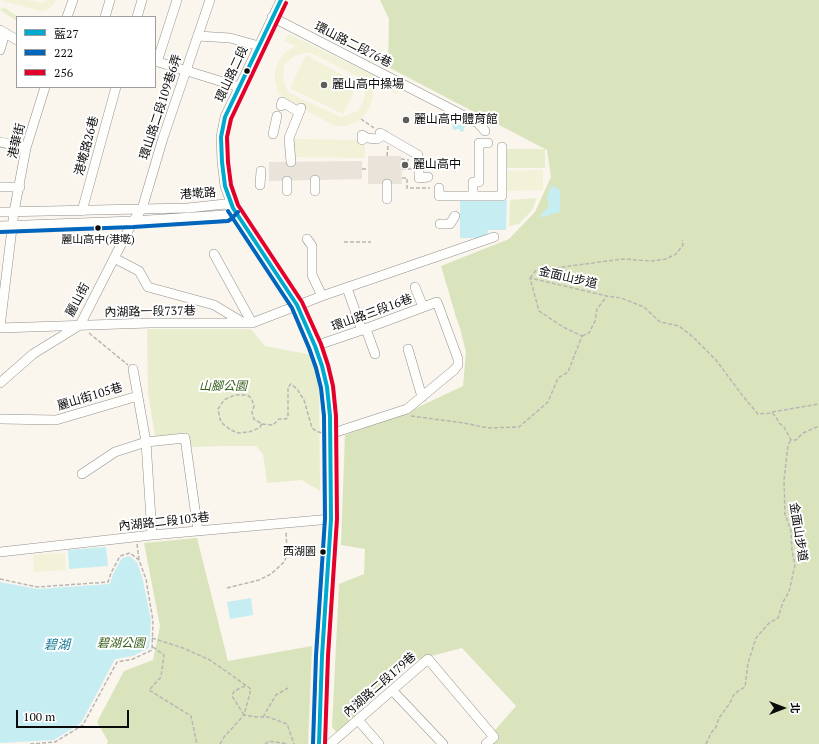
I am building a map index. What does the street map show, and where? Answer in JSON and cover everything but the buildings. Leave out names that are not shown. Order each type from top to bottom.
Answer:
[{"type":"street","points":[[67,16],[73,0]]},
{"type":"street","points":[[105,16],[110,0]]},
{"type":"street","points":[[137,16],[142,0]]},
{"type":"street","points":[[177,0],[156,62],[239,87]]},
{"type":"street","name":"環山路二段109巷6弄","points":[[133,221],[142,209],[163,138],[210,0]]},
{"type":"street","name":"環山路二段","points":[[281,0],[225,117],[221,137],[222,162],[225,186],[233,208],[297,305],[315,346],[327,387],[330,434],[331,518],[322,656],[319,744]]},
{"type":"street","name":"環山路二段76巷","points":[[272,17],[478,123],[485,131]]},
{"type":"street","points":[[0,50],[2,32],[16,39]]},
{"type":"street","points":[[198,36],[230,38],[259,46]]},
{"type":"street","name":"港華街","points":[[0,328],[14,212],[26,148],[45,88]]},
{"type":"street","name":"港墘路26巷","points":[[82,211],[116,88]]},
{"type":"street","points":[[281,106],[282,102],[300,110],[289,138],[291,162]]},
{"type":"street","points":[[273,134],[277,116]]},
{"type":"street","points":[[362,140],[362,135],[367,138],[377,139],[387,137],[418,155],[418,160]]},
{"type":"street","points":[[0,142],[26,148]]},
{"type":"street","points":[[473,196],[473,182],[479,182],[479,143],[488,143]]},
{"type":"street","points":[[439,188],[439,196],[502,196],[502,147]]},
{"type":"street","points":[[419,169],[419,178],[428,177]]},
{"type":"street","points":[[259,171],[260,185]]},
{"type":"street","points":[[315,180],[315,191]]},
{"type":"street","points":[[287,181],[287,191]]},
{"type":"street","points":[[387,184],[387,198]]},
{"type":"street","points":[[0,187],[20,186]]},
{"type":"street","name":"港墘路","points":[[0,212],[188,208],[225,204],[233,208],[227,215],[133,221],[0,226]]},
{"type":"street","points":[[440,224],[450,224],[454,216]]},
{"type":"street","name":"麗山街","points":[[0,382],[33,354],[80,325],[133,221]]},
{"type":"street","name":"內湖路一段737巷","points":[[0,328],[150,323],[248,323],[347,288],[451,248],[494,237]]},
{"type":"street","points":[[307,239],[312,246],[312,275],[322,296]]},
{"type":"street","points":[[214,254],[248,323]]},
{"type":"street","points":[[114,258],[139,271],[148,287],[214,305],[248,323]]},
{"type":"street","points":[[415,287],[423,307]]},
{"type":"street","points":[[347,288],[375,354]]},
{"type":"street","name":"環山路三段16巷","points":[[315,346],[364,330],[437,302],[456,350],[458,365],[422,397]]},
{"type":"street","points":[[330,434],[407,409],[422,397],[408,349]]},
{"type":"street","points":[[133,369],[146,442],[152,535]]},
{"type":"street","name":"麗山街105巷","points":[[0,419],[56,420],[138,396]]},
{"type":"street","points":[[82,474],[115,452],[146,442],[185,438],[198,531]]},
{"type":"street","name":"內湖路二段103巷","points":[[0,552],[152,535],[331,518]]},
{"type":"street","name":"內湖路二段179巷","points":[[330,744],[428,659],[494,737],[486,744]]},
{"type":"street","points":[[392,690],[443,744]]},
{"type":"street","points":[[358,720],[379,744]]},
{"type":"path","points":[[360,119],[387,137],[387,156]]},
{"type":"path","points":[[362,169],[368,169]]},
{"type":"path","points":[[530,278],[537,269],[595,264],[622,259],[652,261],[666,259],[676,254],[683,245],[682,240]]},
{"type":"path","points":[[344,242],[371,242]]},
{"type":"path","name":"金面山步道","points":[[582,336],[563,327],[539,311],[530,278],[621,298],[644,307],[660,322],[679,326],[693,337],[716,360],[758,414]]},
{"type":"path","points":[[410,416],[464,422],[488,428],[519,427],[548,402],[558,378],[568,372],[582,336],[589,334],[595,321],[597,308],[607,296]]},
{"type":"path","points":[[80,325],[133,369]]},
{"type":"path","points":[[262,424],[259,428],[249,432],[238,433],[223,424],[220,419],[218,409],[224,400],[232,396],[240,394],[249,396],[254,406],[252,413],[254,419],[262,424],[273,425],[279,419],[286,419],[288,417],[288,387],[291,384],[297,389],[304,400],[312,428],[319,432],[330,434]]},
{"type":"path","points":[[758,414],[819,404]]},
{"type":"path","points":[[758,414],[772,413],[784,427],[792,440],[796,440],[803,433],[819,426]]},
{"type":"path","name":"金面山步道","points":[[706,744],[711,733],[716,727],[719,718],[730,703],[733,696],[738,690],[745,687],[748,663],[756,638],[769,624],[778,618],[783,602],[789,592],[796,566],[792,551],[791,531],[785,514],[784,480],[788,445],[792,440]]},
{"type":"path","points":[[227,588],[259,580],[271,574],[285,560],[287,550],[286,523]]},
{"type":"path","points":[[29,744],[55,742],[83,726],[117,662],[146,654],[152,650],[153,621],[146,579],[139,560],[136,537]]},
{"type":"path","points":[[0,579],[37,586],[108,582],[120,556],[130,553],[139,560]]},
{"type":"path","points":[[152,638],[183,648],[210,660],[251,689],[244,715],[220,744]]},
{"type":"path","points":[[152,646],[164,655],[161,677],[149,690],[191,716],[197,744]]},
{"type":"path","points":[[244,715],[232,696],[234,691],[246,685]]},
{"type":"path","points":[[263,717],[276,695],[288,688]]},
{"type":"path","points":[[244,715],[268,717],[287,724],[294,744]]},
{"type":"path","points":[[264,744],[269,741],[288,744]]},
{"type":"green space","points":[[0,0],[29,0],[41,3],[47,0],[56,0],[53,5],[46,10],[40,11]]},
{"type":"green space","points":[[380,0],[819,0],[819,744],[483,744],[516,706],[462,648],[412,661],[337,733],[332,727],[339,584],[364,574],[365,549],[341,545],[345,435],[410,411],[463,386],[466,352],[441,266],[509,239],[535,212],[551,177],[547,150],[388,67],[389,19]]},
{"type":"green space","points":[[3,7],[17,16],[16,16],[16,20],[0,10]]},
{"type":"green space","points":[[288,34],[386,81],[383,87],[371,82],[373,97],[370,107],[364,116],[356,122],[346,126],[335,126],[283,98],[278,92],[275,81],[275,70],[279,60],[287,51],[296,46],[285,41]],"holes":[[[309,52],[359,77],[365,89],[363,103],[357,111],[341,117],[291,94],[287,90],[283,79],[284,66],[287,62],[296,55]]]},
{"type":"green space","name":"麗山高中操場","points":[[306,55],[358,83],[343,114],[290,88]]},
{"type":"green space","points":[[387,81],[400,87],[397,94],[384,88]]},
{"type":"green space","points":[[294,139],[365,140],[365,158],[294,157]]},
{"type":"green space","points":[[505,149],[545,149],[545,168],[505,168]]},
{"type":"green space","points":[[543,170],[543,190],[506,191],[506,171]]},
{"type":"green space","points":[[537,198],[532,210],[519,224],[509,226],[510,200]]},
{"type":"green space","name":"山腳公園","points":[[147,329],[251,329],[265,346],[312,355],[319,381],[320,491],[302,480],[267,483],[263,454],[256,446],[191,447],[188,434],[155,436],[148,393]]},
{"type":"green space","points":[[197,538],[228,661],[312,646],[308,744],[107,744],[108,741],[97,722],[124,671],[153,660],[160,626],[144,543]]},
{"type":"green space","points":[[65,553],[66,570],[34,572],[33,555]]},
{"type":"shaded area","points":[[368,156],[401,156],[402,184],[368,184]]},
{"type":"shaded area","points":[[362,161],[362,179],[269,181],[269,162]]},
{"type":"water","points":[[454,123],[465,126],[463,132],[459,129],[453,130],[452,124]]},
{"type":"water","points":[[552,185],[560,190],[560,212],[539,218],[549,207],[547,197]]},
{"type":"water","points":[[460,200],[507,200],[506,230],[488,230],[487,238],[460,238]]},
{"type":"water","points":[[106,547],[108,566],[69,569],[68,550]]},
{"type":"water","name":"碧湖","points":[[129,556],[137,562],[143,580],[151,621],[149,648],[133,656],[115,659],[81,723],[54,740],[0,743],[0,582],[37,589],[110,584],[113,574],[122,558]]},
{"type":"water","points":[[251,598],[253,615],[230,619],[227,602]]},
{"type":"transit line","name":"藍27","points":[[281,0],[225,117],[221,137],[222,162],[225,186],[233,208],[297,305],[315,346],[327,387],[330,416],[331,519],[322,656],[319,744]]},
{"type":"transit line","name":"256","points":[[286,3],[231,119],[227,137],[228,162],[231,185],[238,205],[302,302],[321,344],[333,386],[336,416],[337,519],[328,656],[325,744]]},
{"type":"transit line","name":"222","points":[[228,211],[292,308],[309,348],[321,388],[324,416],[325,519],[316,656],[313,744]]},
{"type":"transit line","name":"222","points":[[0,232],[133,227],[228,221],[238,212]]},
{"type":"place","name":"麗山高中操場","points":[[324,85]]},
{"type":"place","name":"麗山高中體育館","points":[[406,120]]},
{"type":"place","name":"麗山高中","points":[[405,165]]},
{"type":"place","name":"麗山高中(港墘)","points":[[98,228]]},
{"type":"place","name":"西湖園","points":[[323,552]]},
{"type":"park label","name":"碧湖公園","points":[[121,644]]}]
